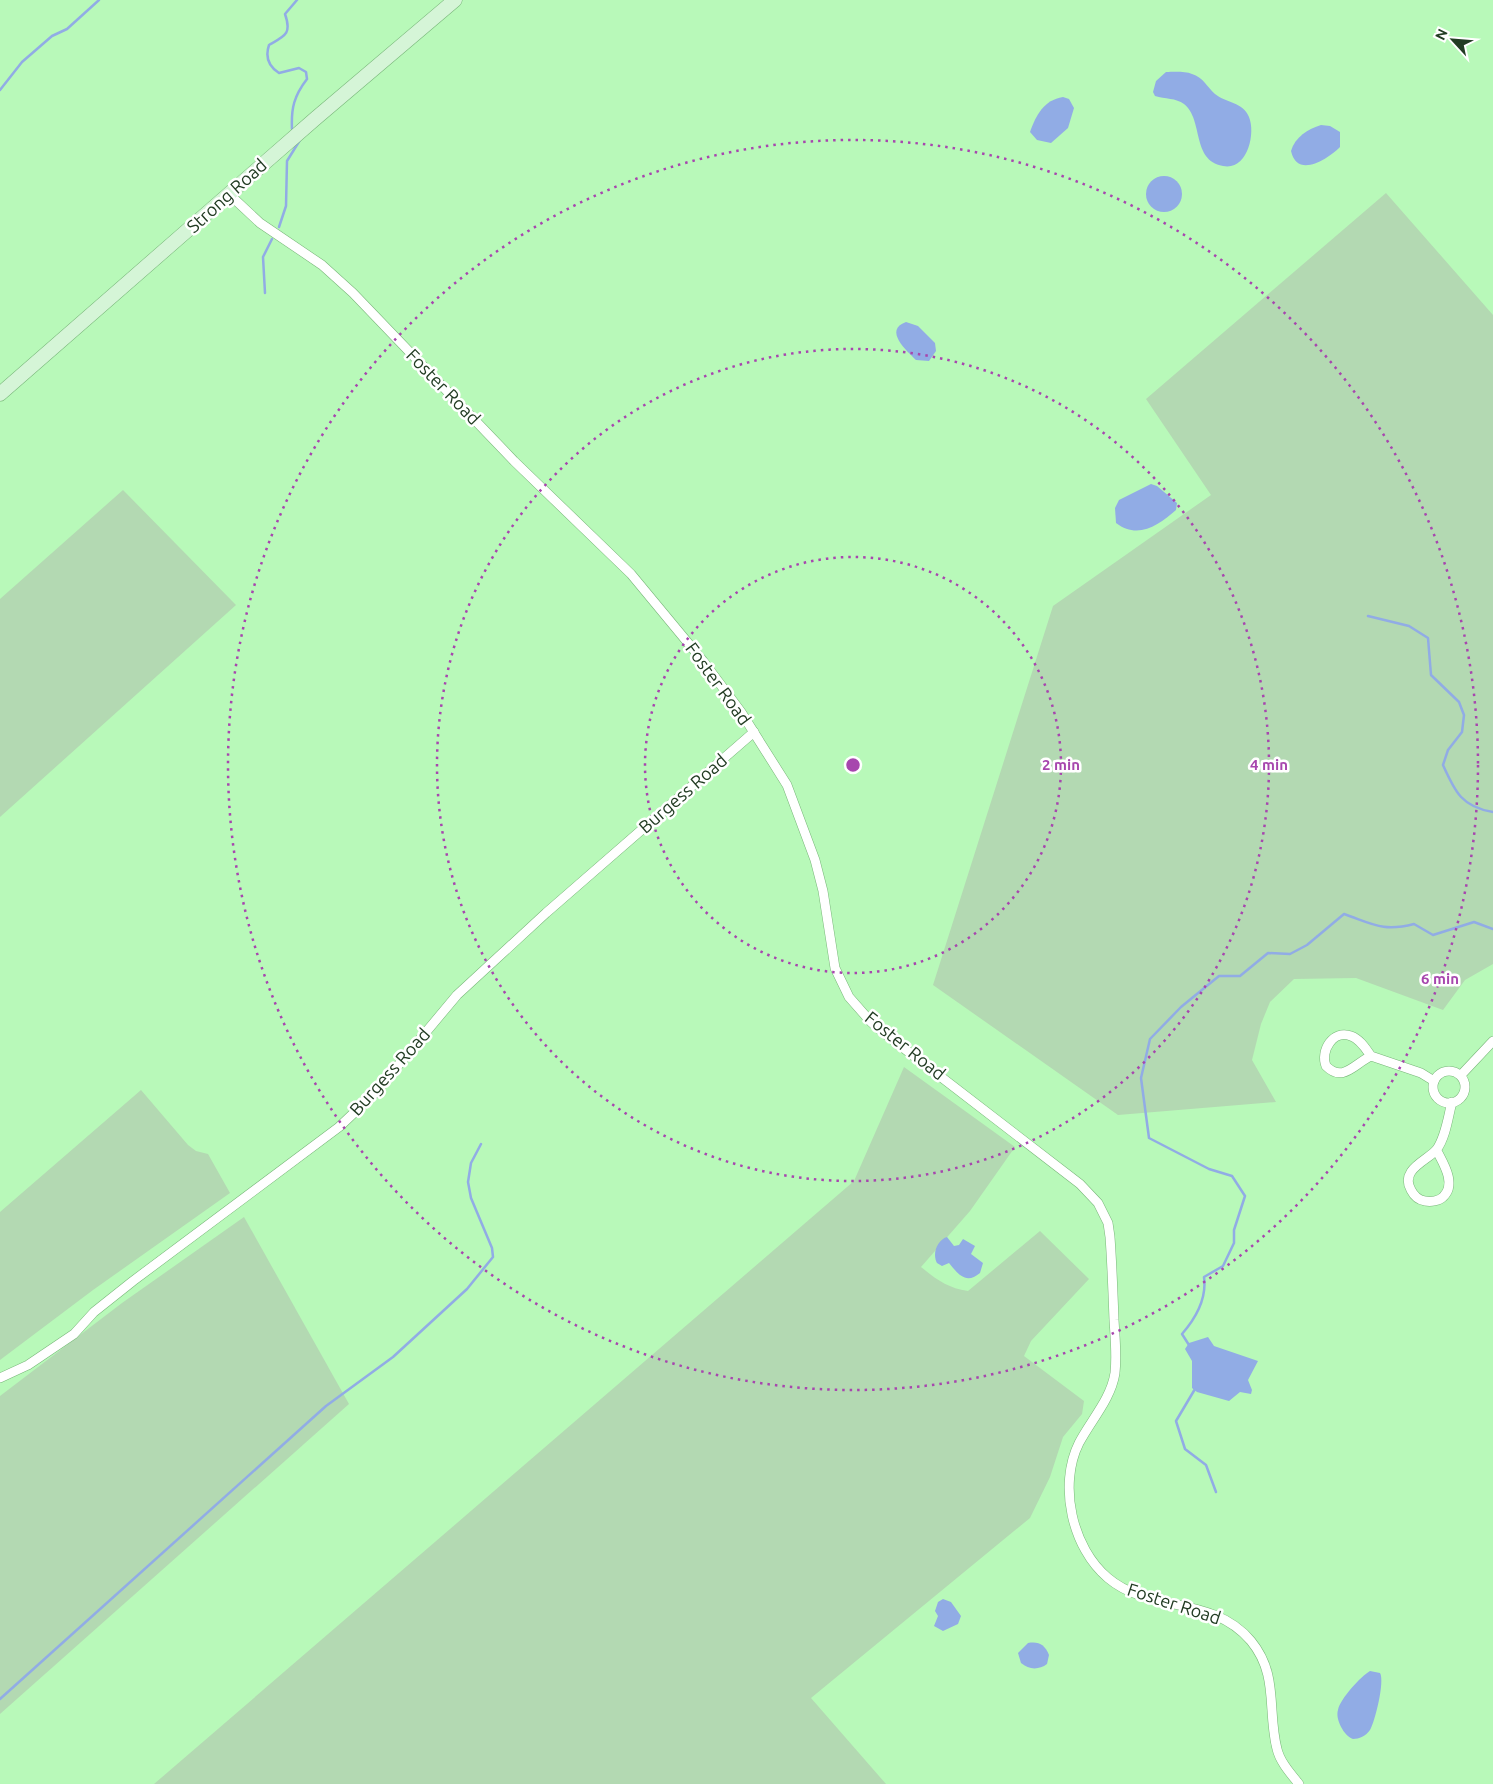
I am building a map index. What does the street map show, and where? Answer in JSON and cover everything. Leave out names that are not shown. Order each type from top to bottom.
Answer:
[{"type":"street","name":"Strong Road","points":[[0,394],[455,0]]},
{"type":"street","name":"Foster Road","points":[[230,195],[260,223],[337,278],[514,461],[608,550],[674,625],[726,692],[754,732],[779,771],[800,814],[823,891],[833,962],[849,997],[884,1033],[1067,1172],[1092,1196],[1104,1213],[1110,1237],[1115,1363],[1111,1386],[1078,1444],[1071,1466],[1071,1502],[1079,1537],[1084,1549],[1097,1567],[1118,1585],[1146,1596],[1212,1613],[1243,1631],[1264,1662],[1272,1689],[1277,1751],[1299,1784]]},
{"type":"street","name":"Burgess Road","points":[[0,1378],[28,1365],[74,1334],[94,1312],[126,1286],[338,1127],[375,1093],[457,995],[553,907],[754,732]]},
{"type":"street","points":[[1371,1056],[1346,1073],[1338,1074],[1326,1066],[1323,1054],[1328,1043],[1336,1037],[1347,1035],[1357,1039],[1371,1056],[1421,1073],[1434,1081]]},
{"type":"street","points":[[1461,1075],[1493,1041]]},
{"type":"street","points":[[1449,1070],[1461,1075],[1465,1081],[1464,1093],[1456,1101],[1441,1100],[1434,1092],[1434,1081],[1439,1074],[1449,1070]]},
{"type":"street","points":[[1437,1151],[1448,1173],[1447,1191],[1443,1198],[1422,1201],[1415,1197],[1409,1187],[1410,1178],[1413,1169],[1418,1163],[1437,1151],[1445,1132],[1452,1102]]},
{"type":"green space","points":[[1386,193],[1493,315],[1493,964],[1465,980],[1443,1010],[1356,978],[1294,979],[1270,1002],[1261,1024],[1252,1060],[1276,1102],[1118,1115],[933,985],[1053,606],[1211,495],[1146,399]]},
{"type":"green space","points":[[123,490],[236,605],[0,817],[0,599]]},
{"type":"green space","points":[[904,1067],[1015,1147],[970,1211],[921,1267],[943,1283],[968,1291],[1040,1231],[1089,1279],[1031,1341],[1024,1356],[1084,1401],[1082,1414],[1063,1437],[1050,1477],[1030,1518],[811,1698],[886,1784],[154,1784],[854,1181]]},
{"type":"green space","points":[[141,1090],[188,1145],[196,1151],[208,1154],[230,1193],[93,1290],[0,1360],[0,1212]]},
{"type":"green space","points":[[244,1217],[349,1404],[0,1714],[0,1396],[122,1303]]},
{"type":"water","points":[[1166,72],[1186,72],[1196,75],[1215,94],[1243,108],[1249,117],[1251,133],[1248,150],[1238,163],[1231,166],[1223,166],[1213,162],[1206,156],[1202,148],[1194,120],[1184,104],[1155,96],[1153,92],[1156,81]]},
{"type":"water","points":[[1063,97],[1069,99],[1074,108],[1068,128],[1051,143],[1037,140],[1030,132],[1038,114],[1051,101]]},
{"type":"water","points":[[1321,125],[1330,126],[1340,132],[1340,147],[1321,161],[1306,165],[1300,164],[1294,159],[1291,151],[1293,146],[1303,134]]},
{"type":"water","points":[[1164,176],[1171,177],[1177,181],[1181,187],[1181,201],[1177,207],[1171,211],[1164,212],[1157,211],[1151,207],[1147,201],[1146,194],[1147,187],[1151,181],[1157,177]]},
{"type":"water","points":[[906,322],[918,326],[935,343],[936,351],[929,361],[916,360],[899,341],[897,330],[899,326]]},
{"type":"water","points":[[1151,484],[1157,486],[1177,503],[1176,510],[1163,521],[1140,530],[1124,528],[1116,523],[1115,508],[1119,500]]},
{"type":"water","points":[[947,1237],[954,1246],[959,1245],[963,1239],[975,1246],[971,1254],[983,1263],[980,1273],[971,1278],[966,1278],[959,1274],[949,1263],[942,1266],[937,1263],[935,1256],[936,1248]]},
{"type":"water","points":[[1208,1337],[1214,1346],[1258,1361],[1248,1380],[1252,1390],[1251,1394],[1240,1392],[1229,1401],[1197,1392],[1192,1388],[1192,1361],[1185,1349],[1189,1343]]},
{"type":"water","points":[[943,1599],[951,1602],[961,1616],[958,1624],[943,1631],[934,1626],[938,1616],[935,1611],[938,1602]]},
{"type":"water","points":[[1028,1643],[1038,1643],[1046,1649],[1049,1655],[1047,1664],[1034,1668],[1027,1667],[1021,1663],[1018,1653]]},
{"type":"water","points":[[1370,1671],[1380,1673],[1381,1677],[1377,1711],[1370,1730],[1362,1737],[1353,1739],[1341,1727],[1337,1714],[1338,1710],[1351,1688]]},
{"type":"waterway","points":[[0,90],[22,62],[52,36],[67,29],[99,0]]},
{"type":"waterway","points":[[292,129],[294,102],[307,79],[306,72],[299,68],[279,73],[268,61],[267,53],[269,45],[286,34],[288,26],[285,14],[297,0]]},
{"type":"waterway","points":[[279,227],[286,206],[287,161],[300,140]]},
{"type":"waterway","points":[[265,293],[263,257],[272,239]]},
{"type":"waterway","points":[[1368,616],[1409,626],[1428,638],[1431,675],[1459,702],[1464,715],[1462,732],[1448,750],[1443,765],[1461,797],[1482,810],[1493,812]]},
{"type":"waterway","points":[[1189,1345],[1182,1334],[1199,1308],[1204,1293],[1204,1277],[1223,1266],[1234,1243],[1234,1230],[1245,1196],[1232,1176],[1209,1169],[1149,1138],[1141,1078],[1150,1039],[1181,1007],[1219,976],[1240,976],[1268,953],[1290,954],[1307,945],[1344,914],[1378,926],[1394,927],[1414,924],[1433,935],[1474,922],[1493,929]]},
{"type":"waterway","points":[[0,1699],[326,1406],[393,1357],[467,1289],[493,1257],[492,1248],[471,1198],[468,1182],[471,1163],[481,1144]]},
{"type":"waterway","points":[[1195,1389],[1176,1421],[1185,1449],[1206,1465],[1216,1492]]}]
